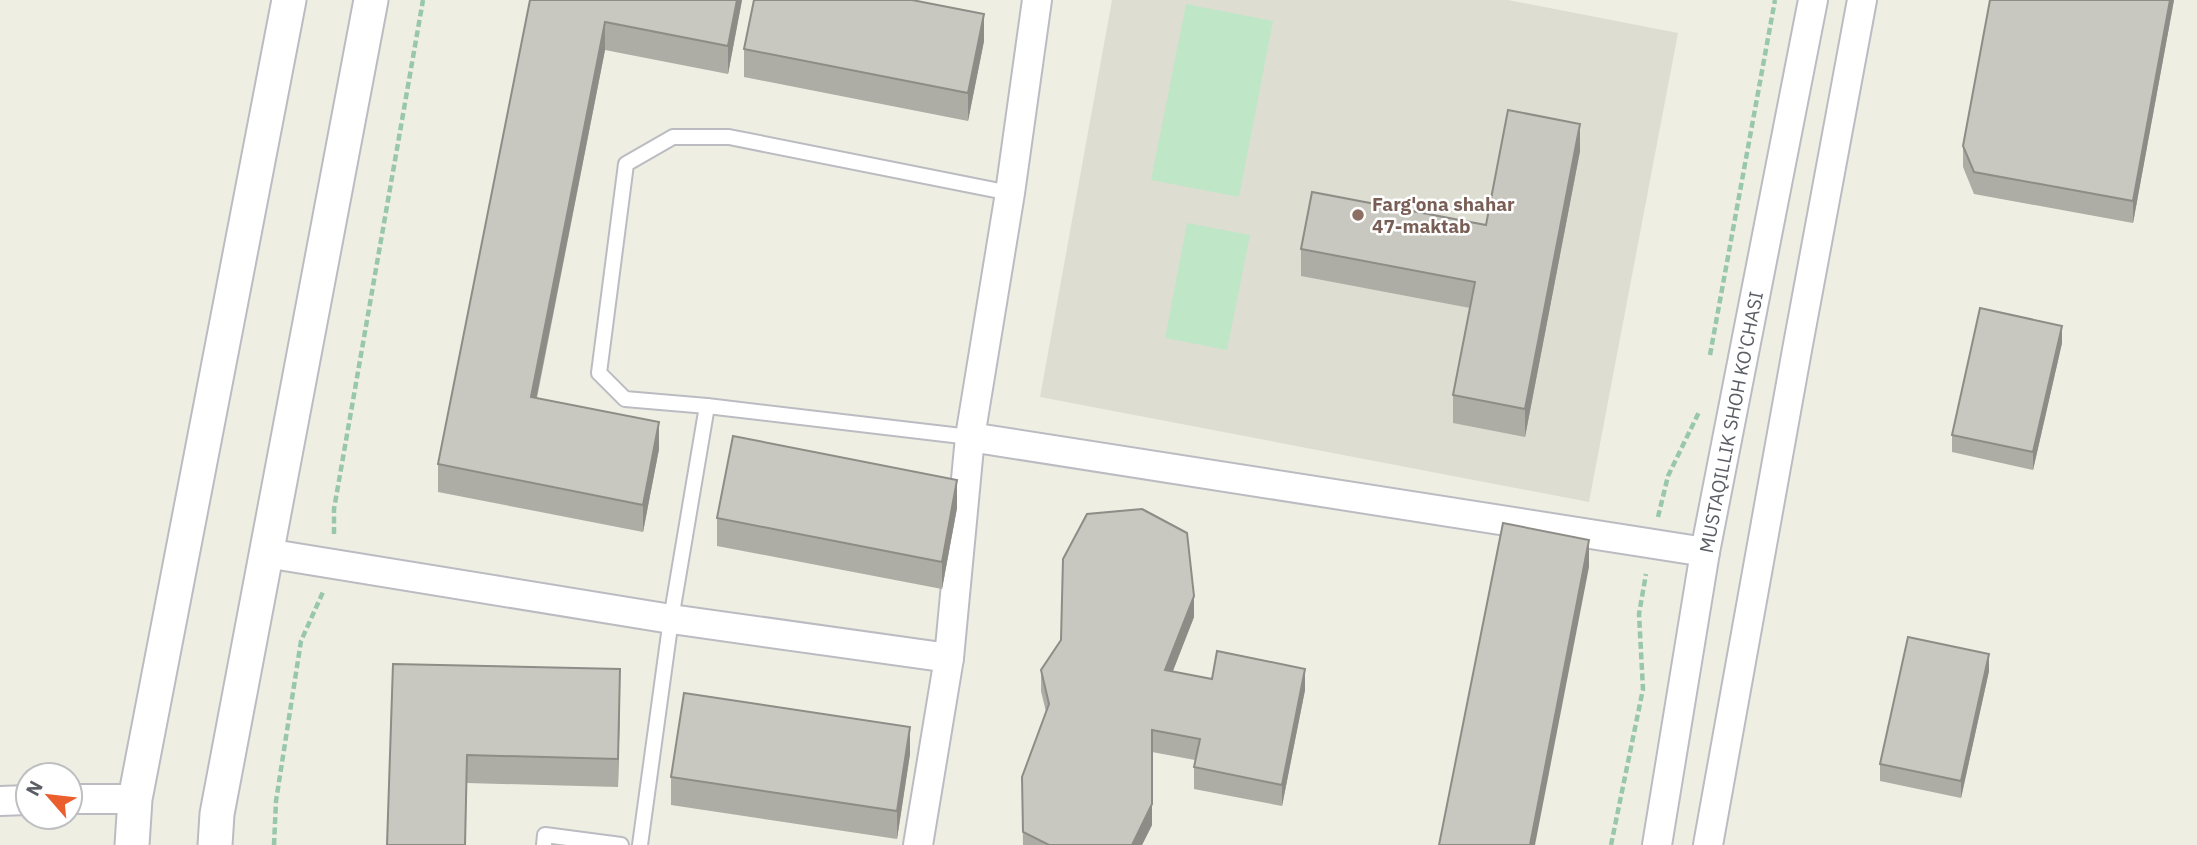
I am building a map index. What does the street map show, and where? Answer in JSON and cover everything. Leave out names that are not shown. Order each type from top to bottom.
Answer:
[{"type":"street","points":[[132,845],[135,799],[289,0]]},
{"type":"street","points":[[215,845],[217,814],[370,0]]},
{"type":"street","points":[[918,845],[949,658],[970,437],[1010,193],[1037,0]]},
{"type":"street","name":"MUSTAQILLIK SHOH KO'CHASI","points":[[1657,845],[1705,552],[1813,0]]},
{"type":"street","points":[[1707,845],[1863,0]]},
{"type":"street","points":[[970,437],[1705,552]]},
{"type":"street","points":[[266,553],[671,619],[949,658]]},
{"type":"street","points":[[84,799],[135,799]]},
{"type":"lane","points":[[970,437],[625,399],[599,373],[626,164],[673,137],[729,138],[1010,193]]},
{"type":"lane","points":[[640,845],[671,619],[707,406]]},
{"type":"lane","points":[[544,845],[545,835],[621,845]]},
{"type":"path","points":[[274,845],[276,800],[301,641],[335,564],[334,509],[423,0]]},
{"type":"path","points":[[1709,361],[1775,0]]},
{"type":"path","points":[[1611,845],[1643,689],[1639,614],[1652,544],[1668,476],[1699,415],[1701,402]]},
{"type":"shaded area","name":"Farg'ona shahar 47-maktab","points":[[1112,0],[1508,0],[1678,33],[1589,502],[1040,397]]},
{"type":"green space","points":[[1186,4],[1273,21],[1239,197],[1151,180]]},
{"type":"green space","points":[[1187,223],[1250,235],[1227,350],[1165,338]]},
{"type":"building","points":[[530,0],[737,0],[728,46],[605,22],[531,397],[659,422],[643,505],[438,464]]},
{"type":"building","points":[[754,0],[912,0],[984,14],[968,93],[744,49]]},
{"type":"building","points":[[1990,0],[2170,0],[2133,201],[1974,172],[1963,146]]},
{"type":"building","points":[[1508,110],[1580,124],[1525,409],[1453,395],[1475,282],[1301,249],[1312,192],[1486,225]]},
{"type":"building","points":[[1980,308],[2062,326],[2033,452],[1952,435]]},
{"type":"building","points":[[733,436],[957,480],[942,562],[717,518]]},
{"type":"building","points":[[1142,509],[1187,533],[1194,596],[1165,670],[1212,679],[1217,651],[1305,669],[1282,785],[1194,767],[1200,739],[1152,730],[1152,804],[1132,845],[1049,845],[1023,832],[1022,777],[1049,704],[1041,670],[1061,640],[1063,559],[1087,514]]},
{"type":"building","points":[[1503,523],[1589,540],[1530,845],[1439,845]]},
{"type":"building","points":[[1908,637],[1989,654],[1961,781],[1880,764]]},
{"type":"building","points":[[393,664],[620,669],[618,759],[467,755],[465,845],[387,845]]},
{"type":"building","points":[[684,693],[910,727],[897,811],[671,777]]},
{"type":"place","name":"Farg'ona shahar 47-maktab","points":[[1358,215]]}]
